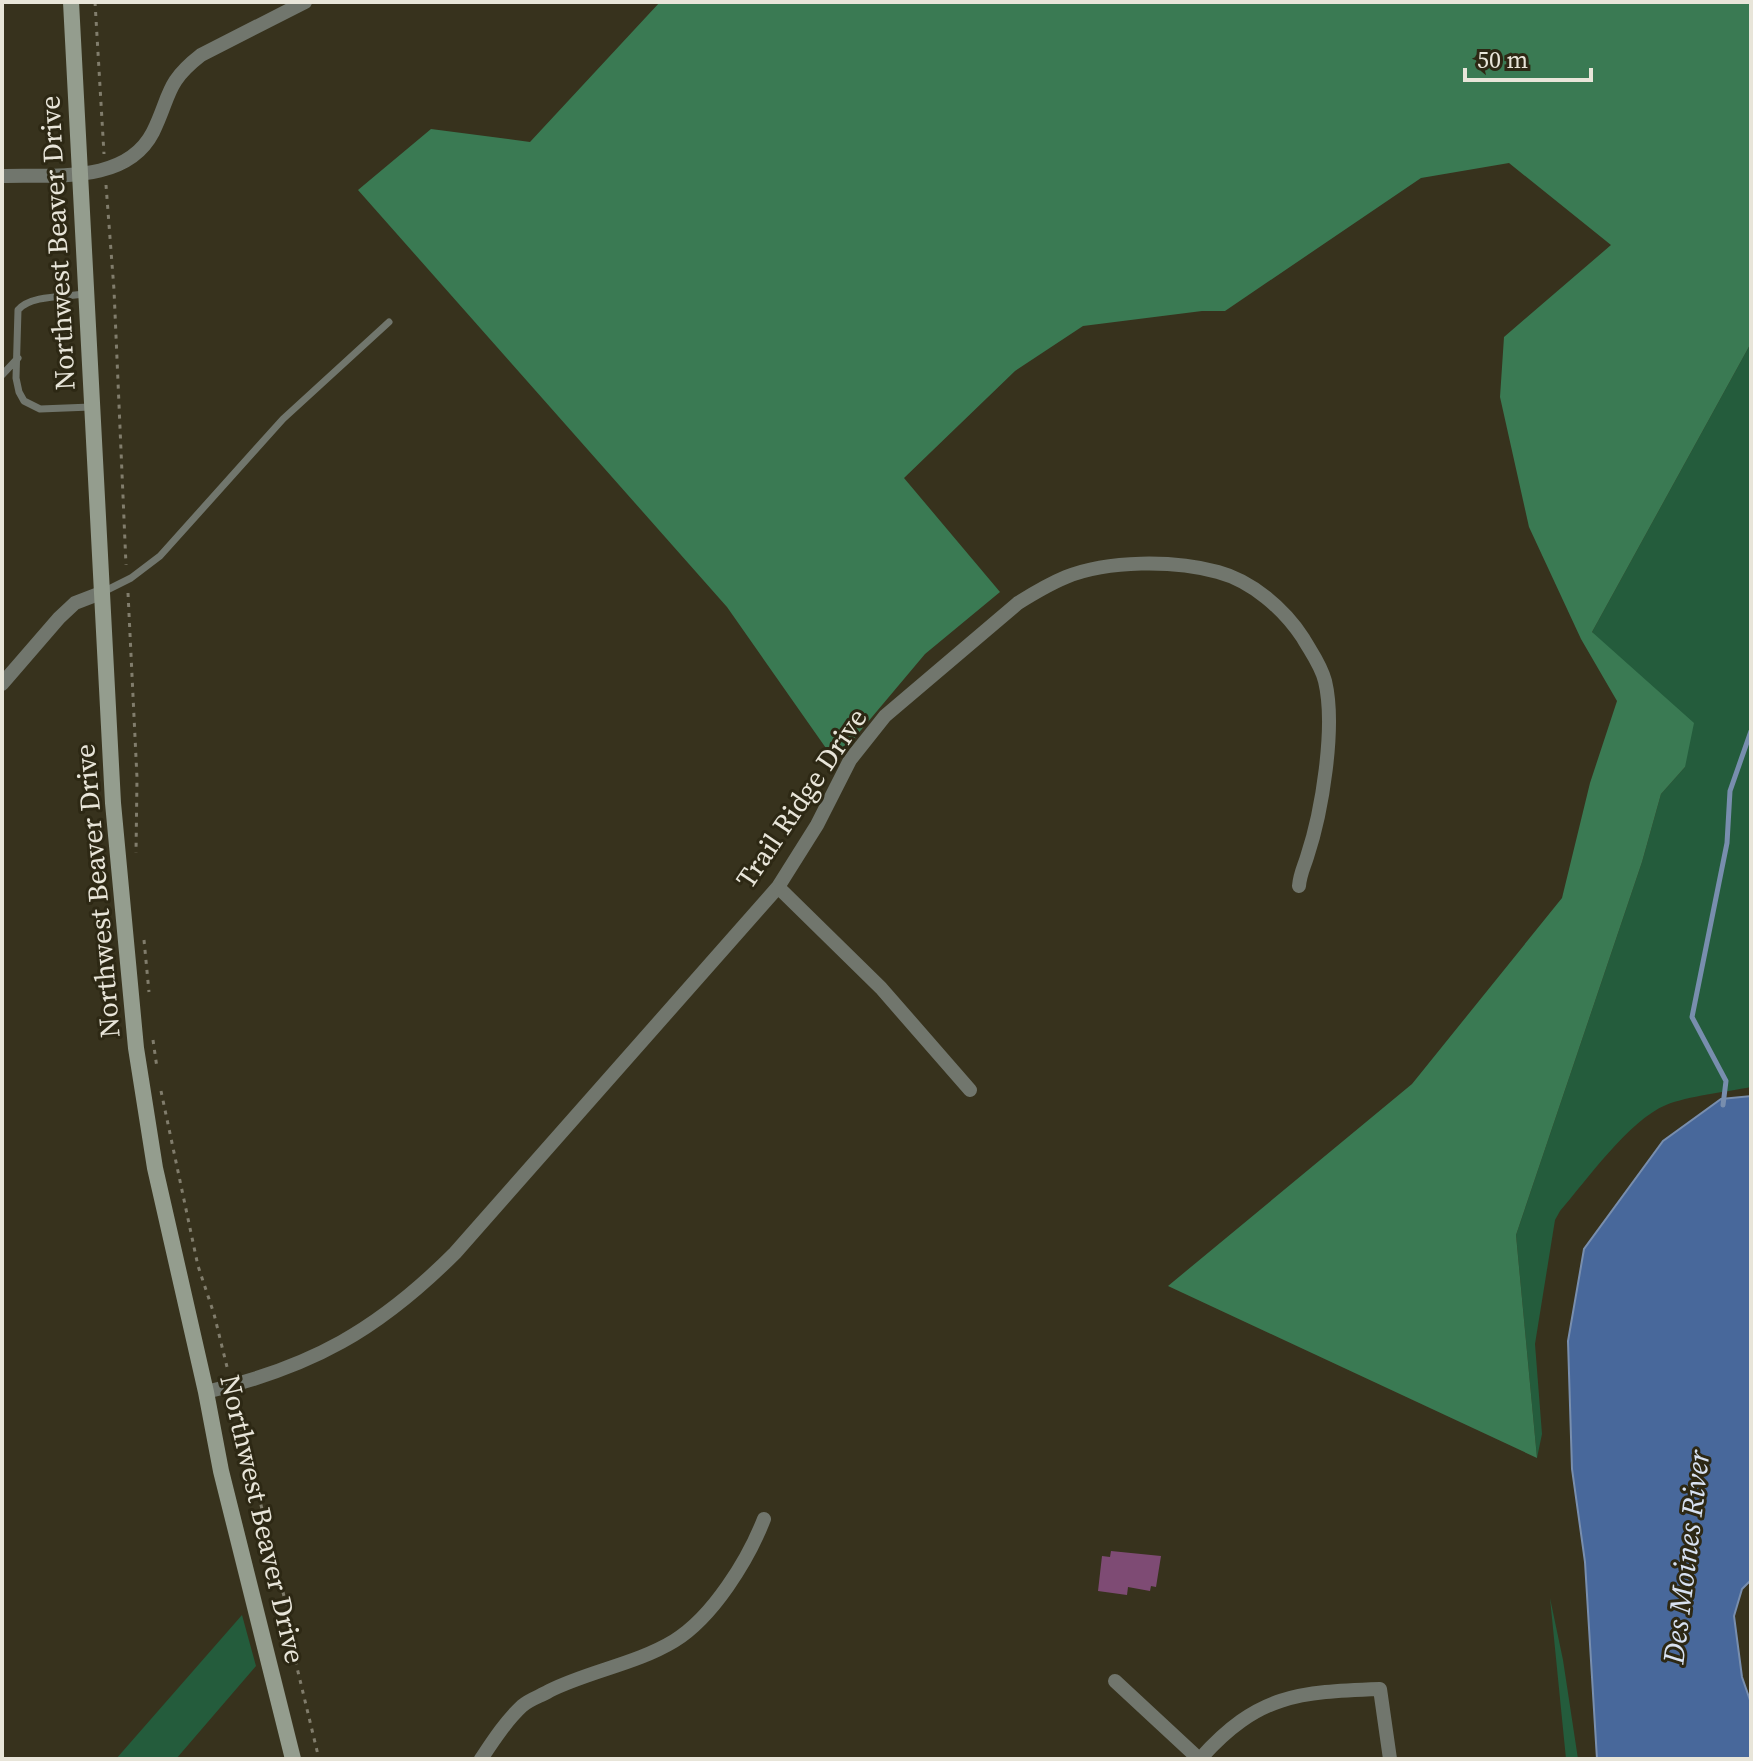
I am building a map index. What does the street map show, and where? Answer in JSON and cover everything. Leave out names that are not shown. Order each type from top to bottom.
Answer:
[{"type":"main road","name":"Northwest Beaver Drive","points":[[71,2],[113,803],[136,1048],[155,1168],[221,1471],[293,1759]]},
{"type":"street","points":[[2,176],[80,173],[114,168],[137,154],[152,132],[165,96],[186,66],[201,55],[305,2]]},
{"type":"street","name":"Trail Ridge Drive","points":[[206,1392],[271,1375],[310,1359],[349,1340],[417,1291],[455,1253],[778,887],[817,825],[850,760],[885,716],[1018,603],[1042,587],[1094,569],[1123,565],[1187,567],[1219,572],[1245,584],[1269,600],[1291,621],[1315,657],[1325,682],[1329,747],[1319,808],[1299,886]]},
{"type":"street","points":[[2,684],[75,603],[101,593]]},
{"type":"street","points":[[778,887],[881,988],[970,1090]]},
{"type":"street","points":[[481,1759],[499,1732],[524,1704],[574,1679],[630,1661],[676,1640],[719,1599],[753,1546],[764,1519]]},
{"type":"street","points":[[1115,1681],[1200,1759],[1231,1727],[1274,1702],[1298,1694],[1380,1689],[1390,1759]]},
{"type":"lane","points":[[86,294],[23,304],[16,321],[16,378],[19,392],[32,406],[54,409],[92,407]]},
{"type":"lane","points":[[101,593],[127,580],[160,556],[283,419],[389,322]]},
{"type":"lane","points":[[2,375],[18,358]]},
{"type":"path","points":[[95,2],[137,778],[137,865]]},
{"type":"path","points":[[144,939],[149,993]]},
{"type":"path","points":[[153,1035],[159,1076]]},
{"type":"path","points":[[161,1090],[198,1266],[214,1314],[290,1620],[293,1651],[319,1759]]},
{"type":"green space","points":[[660,2],[1751,2],[1751,343],[1592,632],[1694,723],[1685,767],[1661,794],[1642,862],[1516,1235],[1537,1458],[1168,1286],[1412,1084],[1562,898],[1590,783],[1617,701],[1581,639],[1529,527],[1500,397],[1504,337],[1611,245],[1509,163],[1421,178],[1225,311],[1202,311],[1083,326],[1015,371],[904,478],[1000,592],[925,654],[835,761],[727,607],[358,190],[431,129],[530,142]]},
{"type":"green space","points":[[1751,343],[1751,1087],[1685,1099],[1652,1113],[1623,1137],[1560,1211],[1555,1220],[1535,1344],[1542,1434],[1537,1458],[1516,1235],[1642,862],[1661,794],[1685,767],[1592,632]]},
{"type":"green space","points":[[1550,1598],[1563,1660],[1578,1759],[1566,1759]]},
{"type":"green space","points":[[242,1615],[256,1666],[176,1759],[116,1759]]},
{"type":"water","name":"Des Moines River","points":[[1751,1096],[1751,1580],[1742,1589],[1734,1616],[1742,1677],[1751,1703],[1751,1759],[1597,1759],[1585,1562],[1572,1469],[1568,1341],[1584,1249],[1663,1141],[1721,1099]]},
{"type":"building","points":[[1111,1551],[1161,1556],[1156,1587],[1151,1586],[1150,1591],[1128,1587],[1127,1595],[1098,1591],[1102,1556],[1110,1557]]},
{"type":"waterway","points":[[1723,1105],[1726,1081],[1692,1017],[1727,843],[1730,791],[1751,731]]}]
